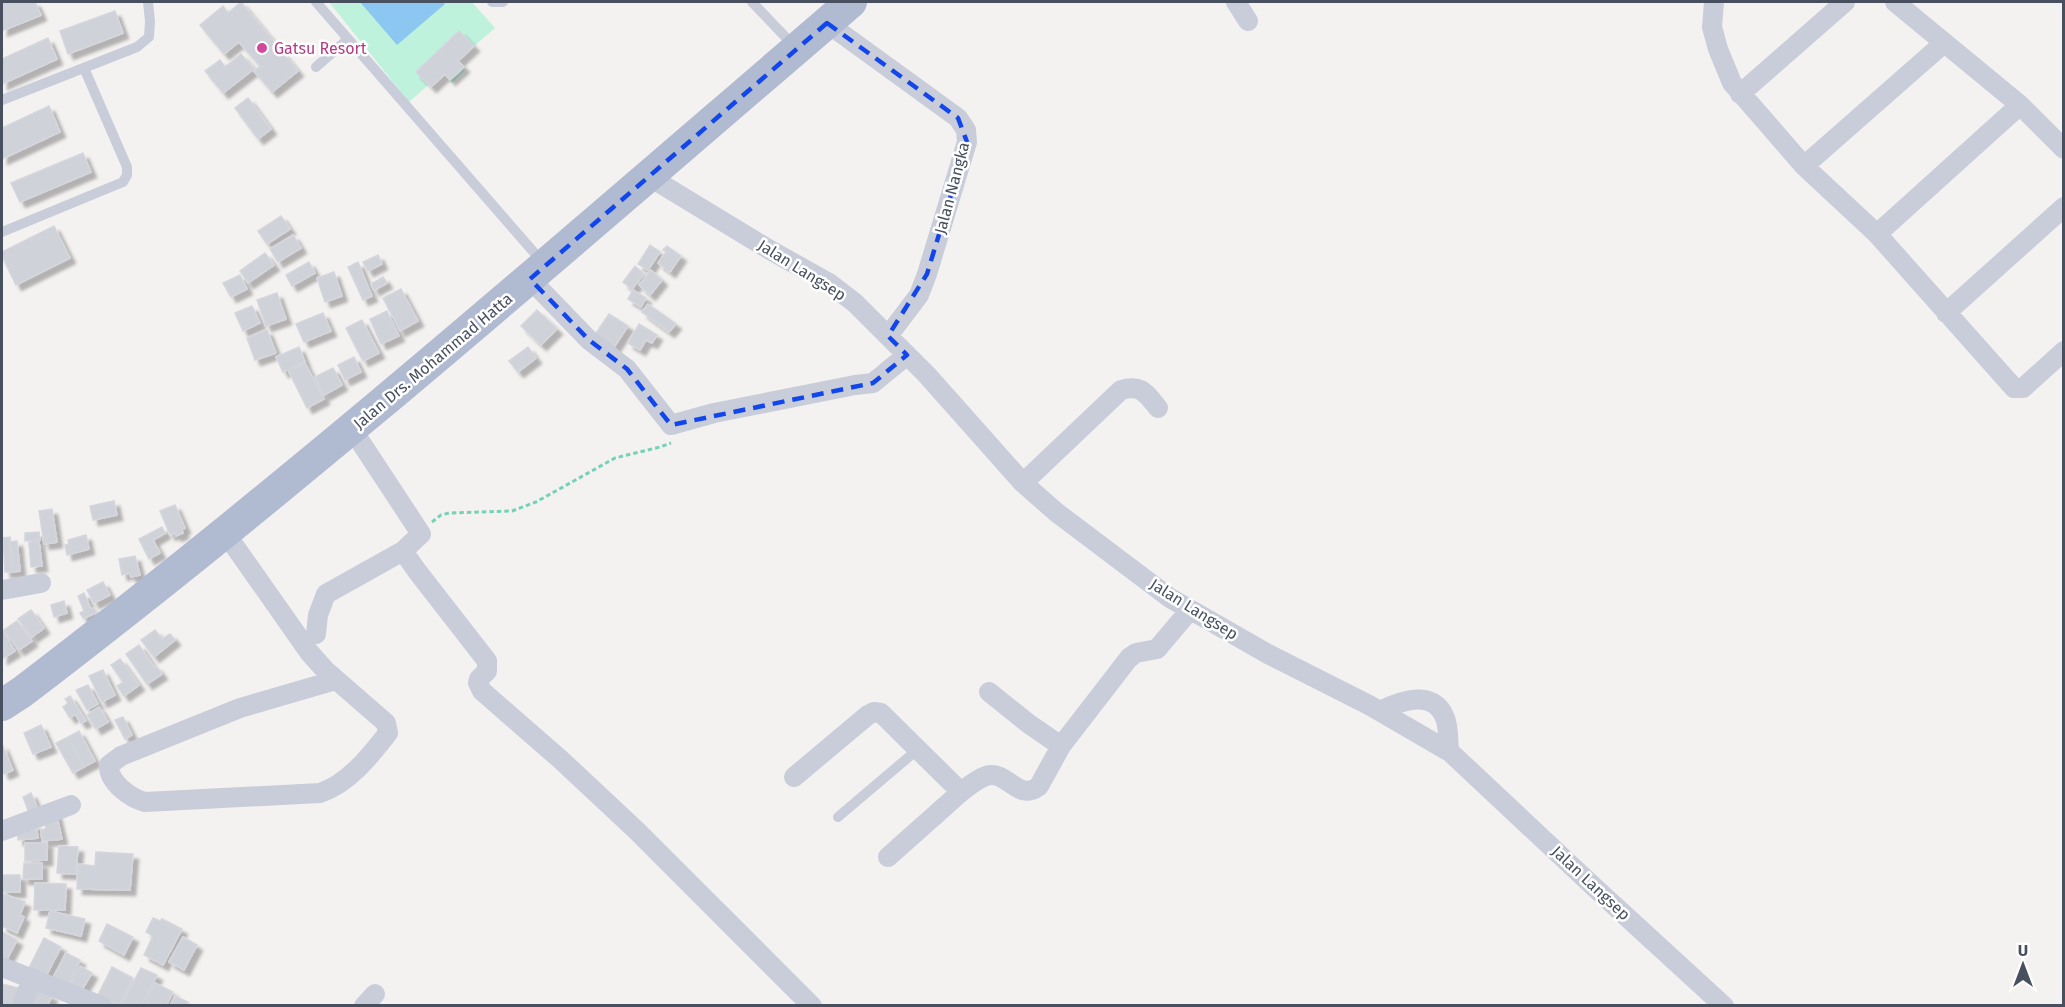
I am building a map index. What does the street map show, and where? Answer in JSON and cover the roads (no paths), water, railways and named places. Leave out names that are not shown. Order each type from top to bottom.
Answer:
[{"type":"main road","name":"Jalan Drs. Mohammad Hatta","points":[[2,705],[155,589],[352,429],[851,2]]},
{"type":"street","points":[[1236,2],[1248,21]]},
{"type":"street","points":[[1714,2],[1712,27],[1731,83],[1804,166],[1876,234],[2014,388],[2023,388],[2064,351]]},
{"type":"street","points":[[1740,94],[1845,2]]},
{"type":"street","points":[[1895,2],[2020,105],[2064,149]]},
{"type":"street","name":"Jalan Nangka","points":[[827,22],[958,118],[966,130],[967,142],[927,274],[919,295],[888,336]]},
{"type":"street","points":[[1804,166],[1944,43]]},
{"type":"street","points":[[1876,234],[2020,105]]},
{"type":"street","name":"Jalan Langsep","points":[[648,176],[829,283],[855,303],[933,382],[1023,483],[1056,512],[1170,598],[1268,654],[1380,711],[1449,751],[1724,1005]]},
{"type":"street","points":[[1946,313],[2064,207]]},
{"type":"street","points":[[538,272],[589,340],[627,369],[671,425],[714,413],[873,383],[907,356]]},
{"type":"street","points":[[1023,483],[1121,390],[1132,387],[1143,391],[1158,408]]},
{"type":"street","points":[[313,643],[318,615],[326,594],[403,550],[416,526],[352,429]]},
{"type":"street","points":[[224,531],[313,643],[331,675],[386,723],[389,728],[388,733],[374,752],[353,772],[326,791],[145,802],[132,797],[113,779],[109,765],[121,756],[240,708],[331,675]]},
{"type":"street","points":[[403,550],[487,661],[487,671],[479,678],[478,683],[483,691],[659,852],[812,1005]]},
{"type":"street","points":[[2,590],[41,583]]},
{"type":"street","points":[[888,857],[961,792],[987,775],[1004,778],[1020,790],[1033,790],[1038,786],[1061,746],[1129,658],[1136,653],[1157,649],[1190,610]]},
{"type":"street","points":[[989,692],[1061,746]]},
{"type":"street","points":[[1380,711],[1416,698],[1428,700],[1439,708],[1445,718],[1449,751]]},
{"type":"street","points":[[794,777],[868,714],[874,712],[881,713],[961,792]]},
{"type":"street","points":[[2,831],[71,805]]},
{"type":"street","points":[[2,967],[102,1005]]},
{"type":"street","points":[[22,1005],[32,978]]},
{"type":"lane","points":[[2,100],[137,47],[148,37],[150,21],[148,2]]},
{"type":"lane","points":[[316,2],[515,228],[538,272]]},
{"type":"lane","points":[[492,2],[503,2]]},
{"type":"lane","points":[[752,2],[796,49]]},
{"type":"lane","points":[[316,67],[348,39]]},
{"type":"lane","points":[[2,232],[123,182],[127,176],[127,167],[84,68]]},
{"type":"lane","points":[[838,817],[917,750]]},
{"type":"water","points":[[360,2],[443,2],[445,4],[397,45]]},
{"type":"place","name":"Gatsu Resort","points":[[262,48]]}]
